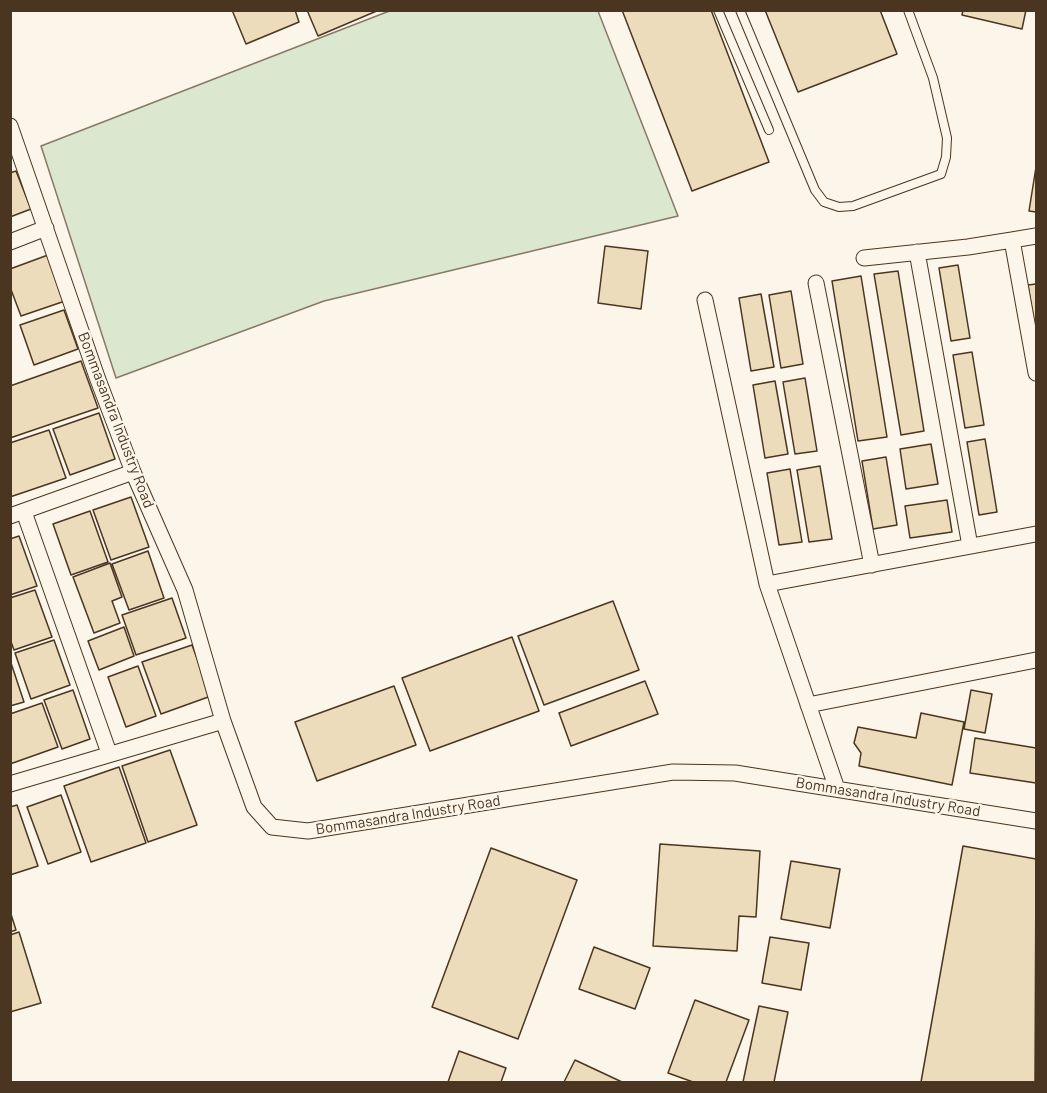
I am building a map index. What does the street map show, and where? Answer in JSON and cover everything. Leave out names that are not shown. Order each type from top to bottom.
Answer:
[{"type":"street","name":"Bommasandra Industry Road","points":[[10,126],[97,377],[134,472],[185,590],[223,721],[254,807],[272,827],[308,831],[673,772],[735,773],[1036,821]]},
{"type":"street","points":[[10,242],[46,228]]},
{"type":"street","points":[[864,258],[1036,236]]},
{"type":"street","points":[[1012,240],[1036,373]]},
{"type":"street","points":[[917,252],[970,546]]},
{"type":"street","points":[[816,283],[872,565]]},
{"type":"street","points":[[705,300],[767,584],[837,789]]},
{"type":"street","points":[[109,753],[17,514],[134,472]]},
{"type":"street","points":[[767,584],[1036,534]]},
{"type":"street","points":[[808,705],[1036,660]]},
{"type":"street","points":[[10,784],[223,721]]},
{"type":"lane","points":[[718,10],[769,130]]},
{"type":"lane","points":[[740,10],[815,190],[824,202],[839,207],[853,206],[941,174],[946,157],[946,138],[933,78],[908,10]]},
{"type":"green space","points":[[392,10],[598,11],[678,216],[324,301],[116,378],[41,146]]},
{"type":"building","points":[[232,10],[295,10],[299,22],[246,44]]},
{"type":"building","points":[[307,10],[379,10],[318,36]]},
{"type":"building","points":[[622,10],[711,10],[769,162],[692,191]]},
{"type":"building","points":[[765,10],[880,10],[897,54],[798,92]]},
{"type":"building","points":[[963,10],[1026,10],[1022,29],[962,15]]},
{"type":"building","points":[[1036,167],[1036,212],[1029,211]]},
{"type":"building","points":[[16,171],[31,209],[10,217],[10,173]]},
{"type":"building","points":[[605,246],[648,251],[641,309],[598,303]]},
{"type":"building","points":[[48,255],[65,301],[21,316],[10,287],[10,269]]},
{"type":"building","points":[[958,265],[970,338],[951,341],[939,268]]},
{"type":"building","points":[[898,271],[924,431],[901,435],[874,274]]},
{"type":"building","points":[[861,276],[887,437],[858,441],[832,281]]},
{"type":"building","points":[[1036,284],[1036,335],[1028,285]]},
{"type":"building","points":[[791,291],[803,364],[781,368],[769,295]]},
{"type":"building","points":[[761,294],[774,367],[751,371],[739,298]]},
{"type":"building","points":[[64,310],[78,349],[34,365],[20,325]]},
{"type":"building","points":[[972,352],[984,425],[965,428],[953,355]]},
{"type":"building","points":[[81,361],[98,408],[10,438],[10,386]]},
{"type":"building","points":[[805,378],[817,451],[795,454],[783,382]]},
{"type":"building","points":[[775,381],[788,454],[765,458],[753,385]]},
{"type":"building","points":[[99,413],[115,459],[70,475],[53,429]]},
{"type":"building","points":[[49,430],[66,478],[10,497],[10,443]]},
{"type":"building","points":[[985,439],[997,512],[979,515],[967,442]]},
{"type":"building","points":[[931,444],[938,484],[906,489],[900,449]]},
{"type":"building","points":[[886,457],[897,525],[873,529],[862,461]]},
{"type":"building","points":[[820,466],[832,539],[809,542],[797,470]]},
{"type":"building","points":[[790,469],[802,542],[779,545],[767,473]]},
{"type":"building","points":[[131,497],[149,547],[111,560],[93,510]]},
{"type":"building","points":[[947,500],[952,532],[910,538],[905,506]]},
{"type":"building","points":[[90,511],[108,562],[71,575],[53,524]]},
{"type":"building","points":[[19,536],[37,586],[10,595],[10,539]]},
{"type":"building","points":[[148,551],[164,598],[129,610],[112,564]]},
{"type":"building","points":[[110,563],[122,597],[112,601],[120,623],[94,633],[73,577]]},
{"type":"building","points":[[35,590],[52,637],[14,650],[10,639],[10,598]]},
{"type":"building","points":[[172,598],[186,638],[136,655],[122,615]]},
{"type":"building","points":[[613,601],[639,670],[544,705],[518,636]]},
{"type":"building","points":[[124,627],[134,656],[99,670],[88,641]]},
{"type":"building","points":[[512,637],[539,711],[430,751],[402,678]]},
{"type":"building","points":[[54,640],[70,685],[31,699],[15,653]]},
{"type":"building","points":[[192,645],[211,696],[161,714],[142,662]]},
{"type":"building","points":[[10,660],[24,702],[10,706]]},
{"type":"building","points":[[138,666],[156,716],[126,727],[108,677]]},
{"type":"building","points":[[645,681],[658,714],[571,746],[559,713]]},
{"type":"building","points":[[394,686],[416,745],[317,781],[295,722]]},
{"type":"building","points":[[73,690],[90,739],[62,749],[44,700]]},
{"type":"building","points":[[971,690],[992,694],[985,733],[964,729]]},
{"type":"building","points":[[42,703],[58,747],[10,764],[10,714]]},
{"type":"building","points":[[921,713],[964,722],[952,785],[859,766],[861,753],[854,743],[858,727],[916,738]]},
{"type":"building","points":[[975,738],[1036,748],[1036,783],[970,773]]},
{"type":"building","points":[[170,750],[197,825],[148,842],[122,766]]},
{"type":"building","points":[[119,767],[146,843],[91,862],[64,786]]},
{"type":"building","points":[[61,795],[81,852],[48,864],[27,807]]},
{"type":"building","points":[[17,805],[38,866],[10,875],[10,807]]},
{"type":"building","points":[[660,844],[760,851],[756,917],[739,916],[737,951],[653,946]]},
{"type":"building","points":[[963,846],[1036,859],[1035,1082],[921,1082]]},
{"type":"building","points":[[491,848],[577,880],[518,1039],[432,1007]]},
{"type":"building","points":[[791,861],[840,869],[830,928],[781,919]]},
{"type":"building","points":[[10,911],[16,930],[10,932]]},
{"type":"building","points":[[19,932],[41,1003],[10,1012],[10,935]]},
{"type":"building","points":[[770,937],[809,943],[801,990],[762,983]]},
{"type":"building","points":[[594,947],[650,968],[635,1009],[579,989]]},
{"type":"building","points":[[695,1000],[749,1020],[726,1082],[693,1082],[668,1073]]},
{"type":"building","points":[[759,1006],[788,1012],[774,1082],[743,1082]]},
{"type":"building","points":[[459,1051],[506,1068],[501,1082],[448,1082]]},
{"type":"building","points":[[575,1060],[622,1082],[564,1082]]}]
